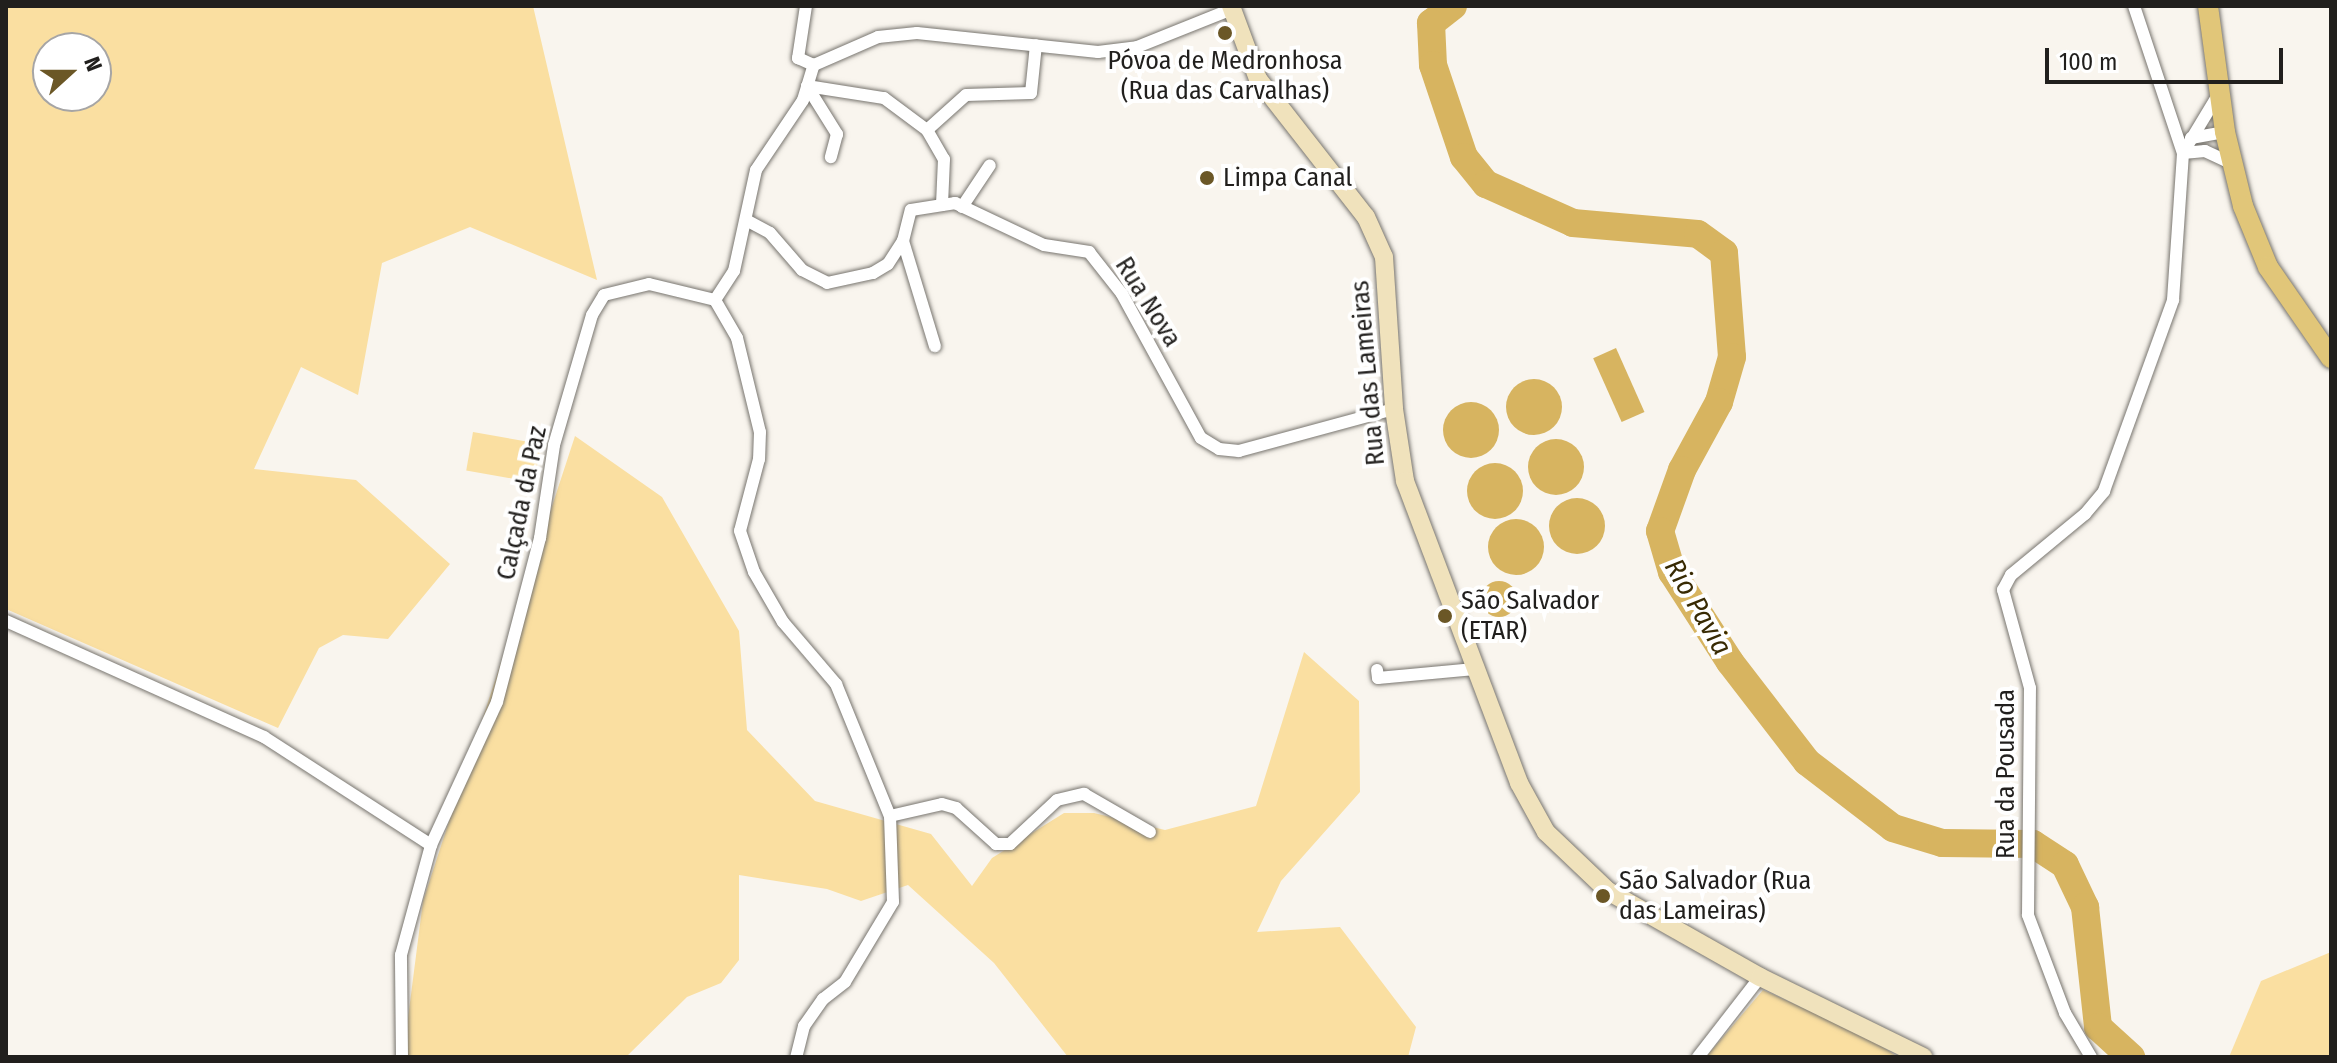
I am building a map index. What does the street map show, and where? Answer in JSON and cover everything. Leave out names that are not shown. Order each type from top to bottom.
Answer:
[{"type":"main road","points":[[2208,6],[2231,163],[2268,267],[2331,358]]},
{"type":"street","points":[[806,6],[798,58],[814,65],[878,37],[917,33],[1098,52],[1137,47],[1232,8]]},
{"type":"street","points":[[2134,6],[2183,153]]},
{"type":"street","name":"Rua das Lameiras","points":[[1232,8],[1258,79],[1366,217],[1384,257],[1394,409],[1405,481],[1519,783],[1567,856],[1608,891],[1760,977],[1923,1057]]},
{"type":"street","points":[[927,130],[966,95],[1031,93],[1036,45]]},
{"type":"street","points":[[796,1057],[804,1026],[823,999],[845,982],[893,902],[890,816],[836,684],[783,622],[754,572],[740,531],[759,459],[760,432],[737,338],[715,300],[734,271],[756,170],[807,86],[814,65]]},
{"type":"street","points":[[807,86],[884,98],[927,130],[944,159],[942,205]]},
{"type":"street","points":[[807,86],[837,134],[831,157]]},
{"type":"street","points":[[2183,153],[2210,116],[2219,92]]},
{"type":"street","points":[[2191,138],[2225,132]]},
{"type":"street","points":[[2183,153],[2205,151],[2231,163]]},
{"type":"street","name":"Rua da Pousada","points":[[2091,1057],[2044,964],[2028,915],[2030,688],[2003,590],[2011,575],[2085,514],[2109,478],[2173,300],[2183,153]]},
{"type":"street","points":[[962,207],[990,165]]},
{"type":"street","name":"Rua Nova","points":[[746,220],[770,233],[802,270],[827,283],[873,273],[888,264],[903,241],[911,210],[942,205],[962,207],[1044,245],[1089,252],[1122,294],[1201,438],[1219,449],[1239,451],[1394,409]]},
{"type":"street","points":[[903,241],[935,346]]},
{"type":"street","name":"Calçada da Paz","points":[[402,1057],[401,955],[431,845],[497,702],[540,538],[554,445],[592,315],[604,295],[649,284],[715,300]]},
{"type":"street","points":[[6,621],[264,737],[431,845]]},
{"type":"street","points":[[1377,670],[1378,678],[1475,669]]},
{"type":"street","points":[[890,816],[942,804],[956,808],[996,844],[1010,844],[1057,800],[1084,794],[1150,832]]},
{"type":"street","points":[[1698,1057],[1760,977]]},
{"type":"shaded area","points":[[6,6],[533,6],[597,280],[470,227],[382,263],[358,395],[301,367],[254,469],[356,480],[450,564],[388,639],[343,635],[319,648],[278,728],[6,609]]},
{"type":"shaded area","points":[[1616,348],[1644,412],[1622,422],[1593,358]]},
{"type":"shaded area","points":[[1534,379],[1554,387],[1562,407],[1554,427],[1534,435],[1514,427],[1506,407],[1514,387]]},
{"type":"shaded area","points":[[1471,402],[1491,410],[1499,430],[1491,450],[1471,458],[1451,450],[1443,430],[1451,410]]},
{"type":"shaded area","points":[[473,432],[541,444],[534,482],[466,470]]},
{"type":"shaded area","points":[[575,436],[662,497],[739,631],[747,730],[815,801],[931,834],[972,886],[992,858],[1064,813],[1094,813],[1165,830],[1256,806],[1304,652],[1359,701],[1360,792],[1281,881],[1257,932],[1340,927],[1416,1027],[1408,1057],[1068,1057],[994,963],[908,885],[861,901],[827,889],[739,875],[739,960],[721,983],[687,997],[626,1057],[403,1057],[423,901]]},
{"type":"shaded area","points":[[1556,439],[1576,447],[1584,467],[1576,487],[1556,495],[1536,487],[1528,467],[1536,447]]},
{"type":"shaded area","points":[[1495,463],[1515,471],[1523,491],[1515,511],[1495,519],[1475,511],[1467,491],[1475,471]]},
{"type":"shaded area","points":[[1577,498],[1597,506],[1605,526],[1597,546],[1577,554],[1557,546],[1549,526],[1557,506]]},
{"type":"shaded area","points":[[1516,519],[1536,527],[1544,547],[1536,567],[1516,575],[1496,567],[1488,547],[1496,527]]},
{"type":"shaded area","points":[[1499,581],[1512,586],[1517,599],[1512,612],[1499,617],[1486,612],[1481,599],[1486,586]]},
{"type":"shaded area","points":[[2331,952],[2331,1057],[2229,1057],[2261,981]]},
{"type":"shaded area","points":[[1763,990],[1866,1036],[1898,1057],[1706,1057]]},
{"type":"waterway","name":"Rio Pavia","points":[[1453,6],[1431,23],[1433,65],[1464,157],[1486,184],[1573,223],[1698,234],[1724,253],[1732,357],[1719,402],[1682,470],[1660,531],[1672,572],[1730,662],[1807,762],[1893,828],[1942,843],[2033,844],[2065,865],[2085,907],[2098,1027],[2131,1057]]},
{"type":"place","name":"Póvoa de Medronhosa (Rua das Carvalhas)","points":[[1225,33]]},
{"type":"place","name":"Limpa Canal","points":[[1207,178]]},
{"type":"place","name":"São Salvador (ETAR)","points":[[1445,616]]},
{"type":"place","name":"São Salvador (Rua das Lameiras)","points":[[1603,896]]}]
